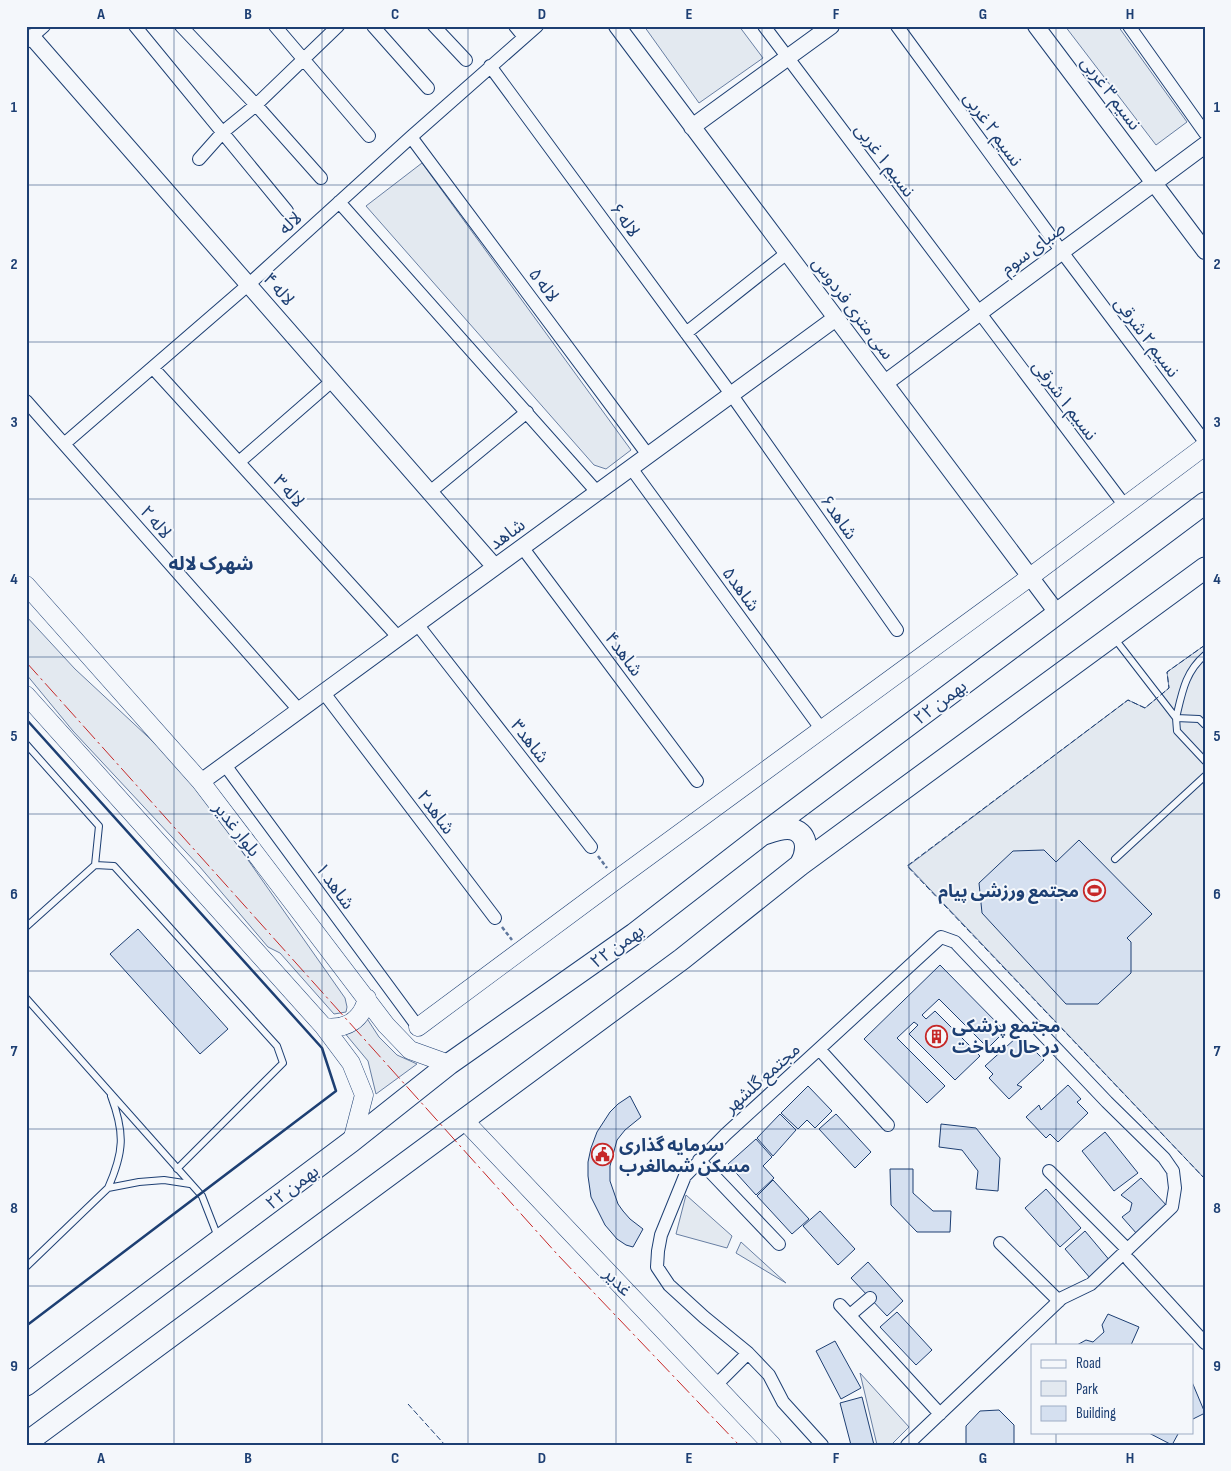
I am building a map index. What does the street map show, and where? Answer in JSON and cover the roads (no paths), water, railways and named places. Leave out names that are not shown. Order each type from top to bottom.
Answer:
[{"type":"highway","name":"۲۲ بهمن","points":[[26,1385],[352,1141],[449,1064],[634,934],[762,834],[1205,503]]},
{"type":"highway","points":[[26,1442],[682,959],[800,866],[1205,568]]},
{"type":"highway","points":[[762,834],[781,829],[792,830],[803,836],[806,846],[805,856],[800,866]]},
{"type":"main road","points":[[418,1027],[1030,577],[1205,444]]},
{"type":"main road","name":"بلوار غدیر","points":[[26,585],[201,782],[386,1025],[410,1050],[449,1064]]},
{"type":"main road","points":[[26,695],[324,1027],[351,1063],[364,1095],[352,1141]]},
{"type":"main road","points":[[324,1027],[334,1029],[352,1023],[360,1016],[366,998]]},
{"type":"main road","name":"غدیر","points":[[463,1119],[772,1445]]},
{"type":"street","points":[[135,26],[286,211]]},
{"type":"street","points":[[181,26],[256,104],[321,178]]},
{"type":"street","points":[[274,26],[369,136]]},
{"type":"street","points":[[199,159],[223,132],[256,104],[338,26]]},
{"type":"street","points":[[373,26],[428,88]]},
{"type":"street","points":[[434,26],[466,60]]},
{"type":"street","points":[[515,26],[524,37]]},
{"type":"street","name":"لاله","points":[[64,444],[153,368],[411,136],[537,26]]},
{"type":"street","name":"سی متری فردوس","points":[[617,26],[1058,614]]},
{"type":"street","name":"نسیم ۱ غربی","points":[[764,26],[978,314]]},
{"type":"street","points":[[692,127],[831,26]]},
{"type":"street","name":"نسیم ۲ غربی","points":[[897,26],[1062,252]]},
{"type":"street","name":"نسیم ۳ غربی","points":[[1036,26],[1205,251]]},
{"type":"street","points":[[1129,26],[1205,133]]},
{"type":"street","name":"لاله ۴","points":[[34,35],[495,567]]},
{"type":"street","name":"لاله ۶","points":[[490,66],[731,394]]},
{"type":"street","name":"لاله ۵","points":[[411,136],[648,455]]},
{"type":"street","name":"صبای سوم","points":[[885,384],[1205,145]]},
{"type":"street","points":[[339,202],[597,492]]},
{"type":"street","name":"نسیم ۲ شرقی","points":[[1062,252],[1205,444]]},
{"type":"street","points":[[686,333],[786,253]]},
{"type":"street","name":"نسیم ۱ شرقی","points":[[978,314],[1124,506]]},
{"type":"street","name":"شاهد","points":[[201,782],[836,318]]},
{"type":"street","name":"لاله ۳","points":[[153,368],[399,638]]},
{"type":"street","points":[[238,462],[332,381]]},
{"type":"street","name":"شاهد۶","points":[[731,394],[896,630]]},
{"type":"street","name":"لاله ۲","points":[[26,401],[299,710]]},
{"type":"street","points":[[430,492],[527,412]]},
{"type":"street","name":"شاهد۵","points":[[631,468],[822,730]]},
{"type":"street","name":"شاهد۴","points":[[522,547],[697,781]]},
{"type":"street","name":"شاهد۳","points":[[417,624],[591,847]]},
{"type":"street","name":"شاهد۲","points":[[324,693],[495,918]]},
{"type":"street","name":"شاهد ۱","points":[[225,765],[418,1027]]},
{"type":"street","points":[[819,1049],[941,937],[955,942],[1107,1102],[1164,1158],[1172,1171],[1175,1188],[1172,1207],[1128,1255],[1091,1284],[1059,1301],[908,1445]]},
{"type":"street","name":"مجتمع گلشهر","points":[[822,1445],[783,1402],[769,1375],[748,1352],[710,1322],[669,1284],[657,1267],[658,1251],[662,1235],[685,1176],[819,1049],[888,1125]]},
{"type":"street","points":[[700,1160],[779,1244]]},
{"type":"street","points":[[1049,1171],[1128,1255],[1205,1343]]},
{"type":"street","points":[[1000,1243],[1059,1301]]},
{"type":"street","points":[[850,1315],[870,1298]]},
{"type":"street","points":[[840,1305],[940,1414]]},
{"type":"street","points":[[716,1385],[748,1352]]},
{"type":"lane","points":[[1112,636],[1176,718],[1199,719],[1205,726]]},
{"type":"lane","points":[[1205,655],[1194,665],[1183,688],[1176,718],[1176,732],[1205,761]]},
{"type":"lane","points":[[26,744],[98,826],[95,865],[26,927]]},
{"type":"lane","points":[[1115,858],[1205,776]]},
{"type":"lane","points":[[95,865],[114,866],[277,1046],[283,1063],[177,1169]]},
{"type":"lane","points":[[26,998],[202,1196],[219,1241]]},
{"type":"lane","points":[[26,1267],[108,1188],[118,1167],[122,1136],[118,1115],[110,1093]]},
{"type":"lane","points":[[108,1188],[139,1182],[164,1180],[190,1184]]},
{"type":"place","name":"مجتمع ورزشی پیام","points":[[1095,891]]},
{"type":"place","name":"مجتمع پزشکی در حال ساخت","points":[[936,1036]]},
{"type":"place","name":"سرمایه گذاری مسکن شمالغرب","points":[[603,1155]]},
{"type":"district","name":"شهرک لاله","points":[[211,563]]}]
